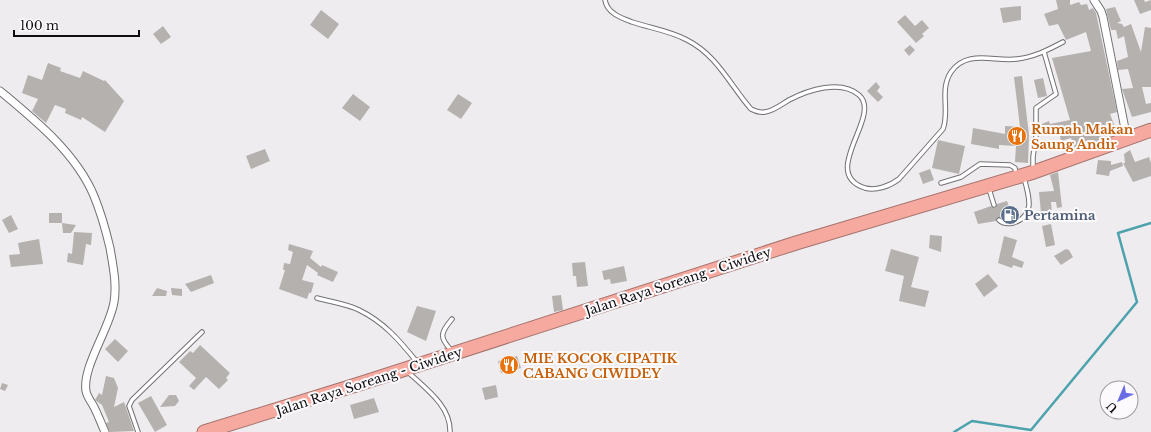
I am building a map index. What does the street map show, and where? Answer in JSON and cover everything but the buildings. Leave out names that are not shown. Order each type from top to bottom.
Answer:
[{"type":"highway","name":"Jalan Raya Soreang - Ciwidey","points":[[204,432],[796,243],[1025,174],[1151,130]]},
{"type":"street","points":[[1094,0],[1101,11],[1127,139]]},
{"type":"street","points":[[0,91],[49,135],[73,161],[94,196],[99,212],[110,251],[115,276],[115,291],[110,320],[91,363],[86,390],[104,432]]},
{"type":"lane","points":[[605,0],[607,6],[620,17],[687,39],[703,50],[716,62],[745,102],[754,111],[764,113],[770,111],[810,90],[842,88],[851,90],[859,95],[866,106],[865,114],[850,150],[847,166],[852,179],[859,186],[872,190],[893,184],[899,180],[943,129],[946,122],[945,89],[951,72],[964,60],[976,58],[1015,59],[1032,56],[1044,52],[1063,42]]},
{"type":"lane","points":[[999,220],[1004,223],[1011,223],[1026,217],[1029,211],[1025,174],[1032,157],[1036,136],[1036,108],[1039,104],[1051,99],[1056,94],[1044,52]]},
{"type":"lane","points":[[941,183],[961,177],[980,164],[1010,165],[1025,174]]},
{"type":"lane","points":[[987,185],[994,205]]},
{"type":"lane","points":[[317,298],[358,310],[378,320],[396,336],[419,364]]},
{"type":"lane","points":[[452,319],[445,327],[442,336],[444,342],[454,353]]},
{"type":"lane","points":[[138,432],[129,406],[132,400],[202,332]]},
{"type":"lane","points":[[404,369],[429,391],[442,406],[447,416],[450,432]]},
{"type":"waterway","points":[[954,432],[972,421],[1031,430],[1137,302],[1118,233],[1151,223]]},
{"type":"place","name":"Rumah Makan Saung Andir","points":[[1017,136]]},
{"type":"place","name":"Pertamina","points":[[1010,215]]},
{"type":"place","name":"MIE KOCOK CIPATIK CABANG CIWIDEY","points":[[509,365]]}]
